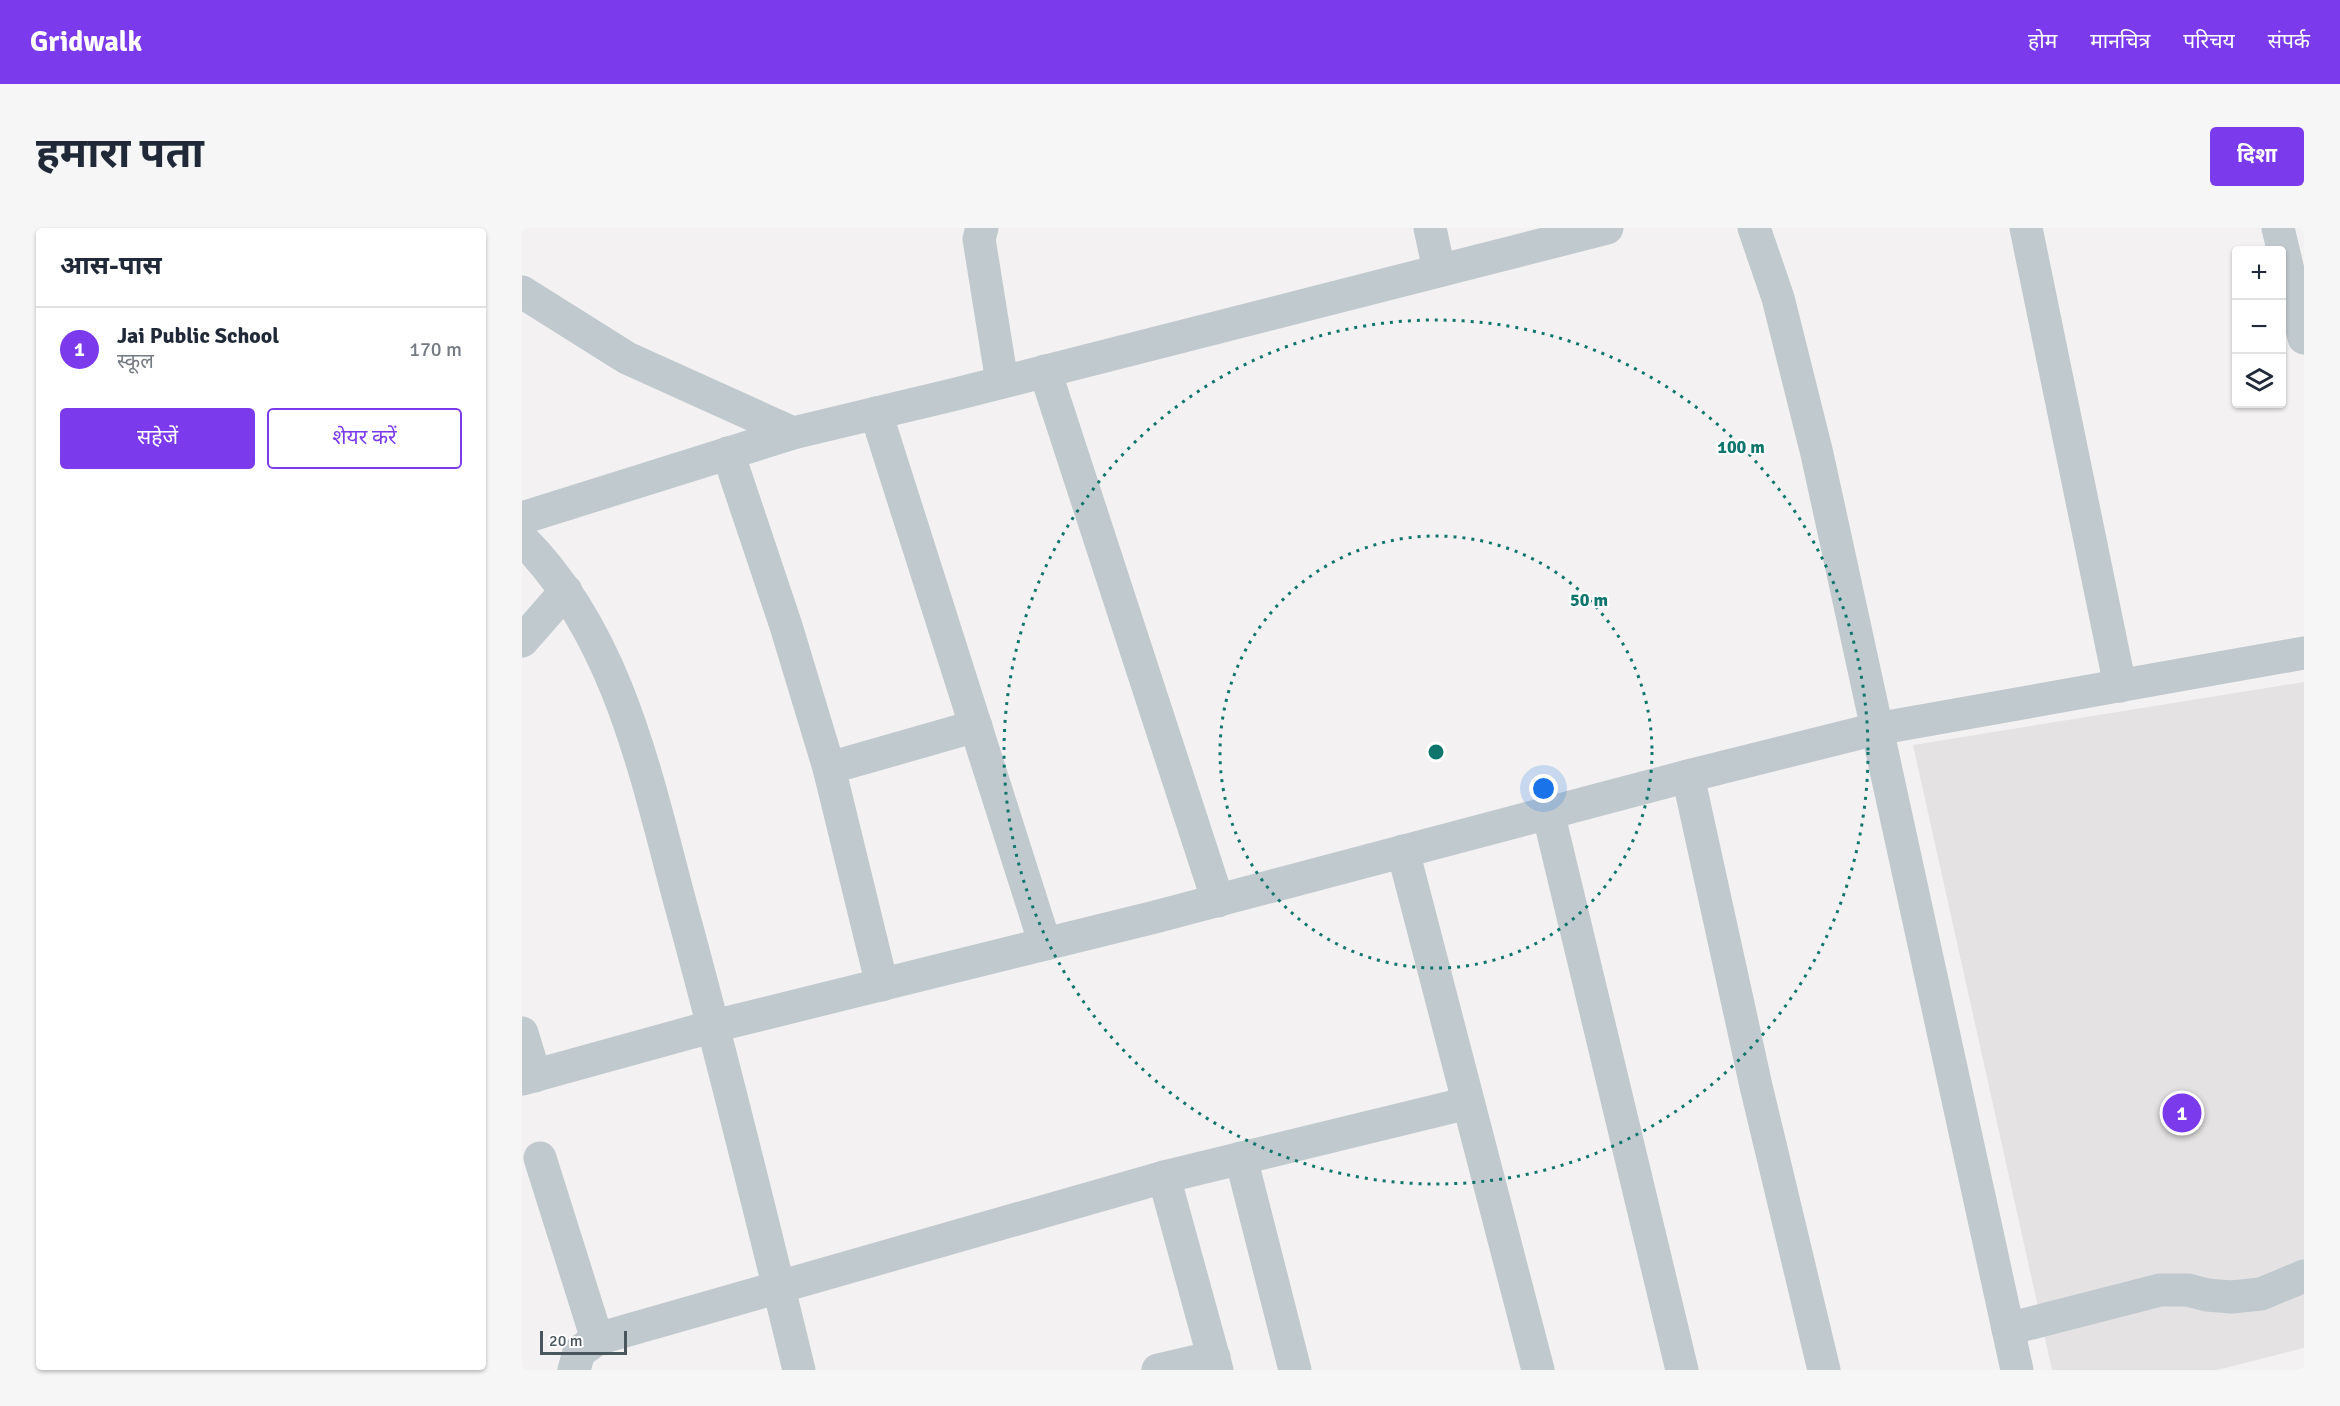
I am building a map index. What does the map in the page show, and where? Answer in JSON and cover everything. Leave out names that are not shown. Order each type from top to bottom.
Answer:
[{"type":"street","points":[[982,228],[979,239],[1002,382]]},
{"type":"street","points":[[1430,228],[1439,270]]},
{"type":"street","points":[[522,518],[793,433],[1607,228]]},
{"type":"street","points":[[1754,228],[1778,298],[1812,432],[2017,1370]]},
{"type":"street","points":[[2026,228],[2120,686]]},
{"type":"street","points":[[2278,228],[2304,338]]},
{"type":"street","points":[[522,292],[627,358],[793,433]]},
{"type":"street","points":[[1045,371],[1218,901]]},
{"type":"street","points":[[876,413],[1046,944]]},
{"type":"street","points":[[728,453],[786,626],[829,768],[882,985]]},
{"type":"street","points":[[522,539],[545,562],[566,591],[608,667],[632,730],[714,1026],[799,1370]]},
{"type":"street","points":[[522,641],[566,591]]},
{"type":"street","points":[[522,1033],[528,1078],[714,1026],[1218,901],[1548,812],[1876,729],[2304,653]]},
{"type":"street","points":[[829,768],[976,726]]},
{"type":"street","points":[[1688,776],[1756,1086],[1824,1370]]},
{"type":"street","points":[[1548,812],[1682,1370]]},
{"type":"street","points":[[1403,851],[1538,1370]]},
{"type":"street","points":[[574,1370],[579,1352],[597,1340],[778,1286],[1164,1177],[1468,1103]]},
{"type":"street","points":[[540,1158],[597,1340]]},
{"type":"street","points":[[1241,1158],[1295,1370]]},
{"type":"street","points":[[1158,1370],[1215,1363],[1164,1177]]},
{"type":"street","points":[[2008,1329],[2160,1290],[2188,1290],[2207,1295],[2232,1297],[2261,1294],[2304,1276]]},
{"type":"shaded area","points":[[2304,682],[2304,1348],[2217,1370],[2052,1370],[1913,745]]},
{"type":"place","name":"Jai Public School","points":[[2182,1113]]}]
